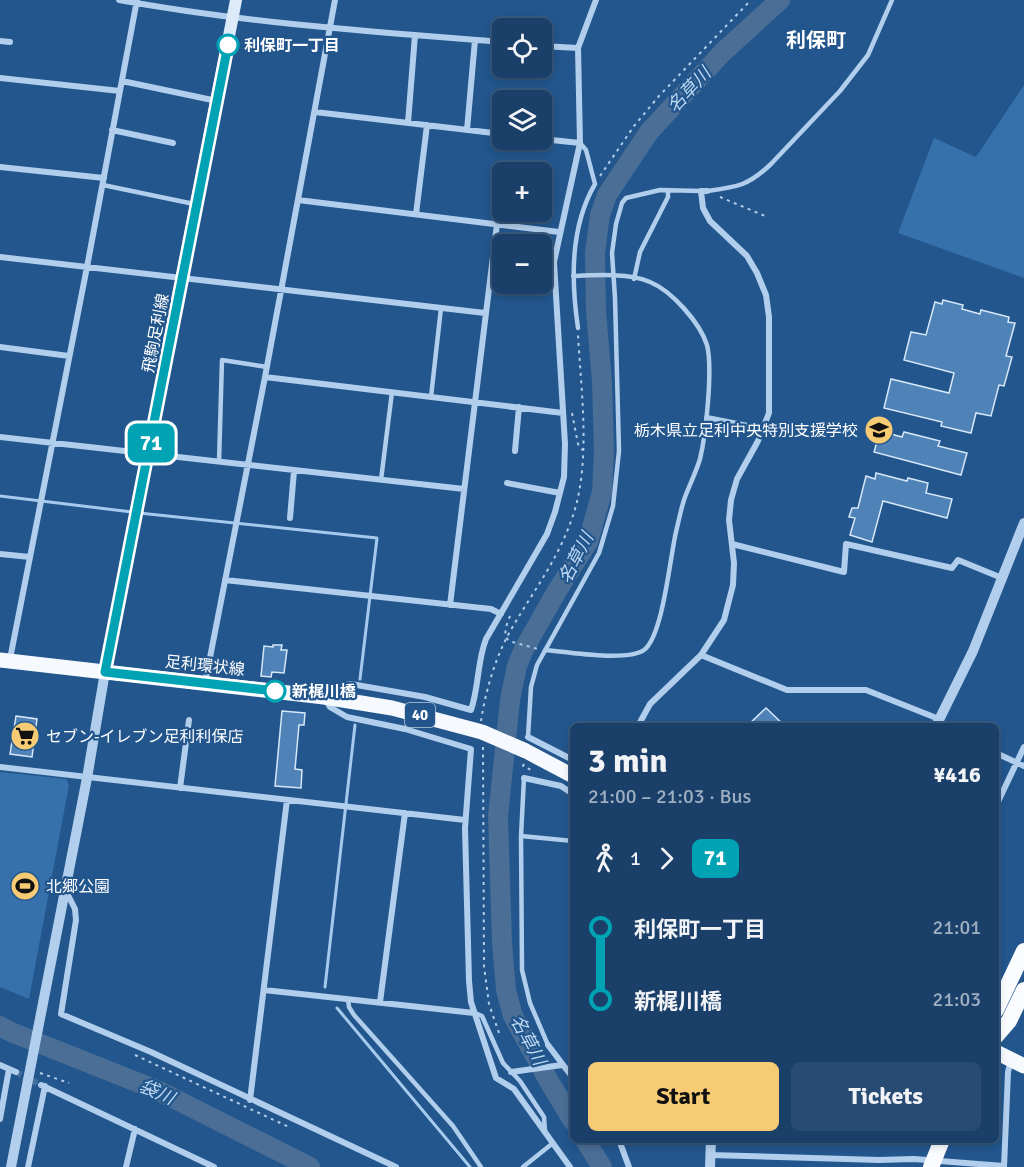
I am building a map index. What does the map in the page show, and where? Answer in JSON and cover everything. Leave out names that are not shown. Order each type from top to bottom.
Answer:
[{"type":"highway","points":[[999,1004],[1024,951]]},
{"type":"highway","points":[[999,1033],[1009,1021],[1024,990]]},
{"type":"highway","points":[[932,1164],[941,1143]]},
{"type":"main road","name":"飛駒足利線","points":[[105,672],[236,0]]},
{"type":"main road","name":"足利環状線","points":[[5,661],[324,697],[412,713],[534,756],[570,774]]},
{"type":"main road","points":[[999,1054],[1018,1063]]},
{"type":"street","points":[[119,0],[233,18],[329,29],[492,41]]},
{"type":"street","points":[[205,683],[267,367],[335,0]]},
{"type":"street","points":[[570,1167],[514,1089],[496,1078],[474,1013],[470,992],[467,944],[465,820],[471,749],[405,729],[347,717],[330,707],[324,697],[336,687],[351,684],[425,697],[471,710],[475,701],[482,649],[540,548],[561,493],[565,463],[555,262],[559,232],[580,143],[578,48],[596,0]]},
{"type":"street","points":[[5,661],[30,557],[136,2]]},
{"type":"street","points":[[408,123],[415,35]]},
{"type":"street","points":[[467,130],[475,40]]},
{"type":"street","points":[[0,41],[10,42]]},
{"type":"street","points":[[552,47],[578,48]]},
{"type":"street","points":[[0,78],[120,91]]},
{"type":"street","points":[[122,81],[218,100]]},
{"type":"street","points":[[315,111],[492,133]]},
{"type":"street","points":[[416,214],[427,125]]},
{"type":"street","points":[[112,130],[173,143]]},
{"type":"street","points":[[552,140],[580,143]]},
{"type":"street","points":[[0,167],[103,181]]},
{"type":"street","points":[[640,723],[650,704],[701,655],[724,620],[733,585],[734,563],[729,520],[731,500],[737,479],[769,413],[769,317],[766,295],[747,256],[710,221],[703,208],[704,191]]},
{"type":"street","points":[[298,200],[559,232]]},
{"type":"street","points":[[450,605],[497,224]]},
{"type":"street","points":[[0,257],[485,313]]},
{"type":"street","points":[[0,347],[69,356]]},
{"type":"street","points":[[265,377],[563,413]]},
{"type":"street","points":[[515,451],[519,407]]},
{"type":"street","points":[[707,418],[763,429]]},
{"type":"street","points":[[0,437],[464,489]]},
{"type":"street","points":[[290,518],[294,471]]},
{"type":"street","points":[[507,483],[561,493]]},
{"type":"street","points":[[937,723],[973,651],[1024,523]]},
{"type":"street","points":[[732,544],[844,572],[846,544],[952,568],[958,560],[1002,578]]},
{"type":"street","points":[[0,554],[30,557]]},
{"type":"street","points":[[225,580],[491,609],[501,614]]},
{"type":"street","points":[[701,655],[787,690],[866,690],[935,723]]},
{"type":"street","points":[[11,1167],[34,1068],[40,1014],[87,778],[105,672]]},
{"type":"street","points":[[180,788],[189,720]]},
{"type":"street","points":[[528,737],[570,758]]},
{"type":"street","points":[[999,800],[1024,747]]},
{"type":"street","points":[[999,754],[1024,766]]},
{"type":"street","points":[[0,767],[465,820]]},
{"type":"street","points":[[524,778],[561,786],[570,792]]},
{"type":"street","points":[[250,1100],[287,800]]},
{"type":"street","points":[[380,1002],[405,813]]},
{"type":"street","points":[[65,888],[75,909],[76,920],[61,1014],[151,1052],[396,1167]]},
{"type":"street","points":[[264,990],[474,1013]]},
{"type":"street","points":[[548,1045],[559,1066],[570,1075]]},
{"type":"street","points":[[710,1155],[914,1159],[932,1164],[1004,1166],[1008,1072],[1018,1063]]},
{"type":"street","points":[[0,1065],[12,1071],[0,1119]]},
{"type":"street","points":[[511,1072],[559,1066]]},
{"type":"street","points":[[28,1167],[43,1085],[214,1167]]},
{"type":"street","points":[[126,1167],[135,1129]]},
{"type":"street","points":[[619,1143],[629,1167]]},
{"type":"street","points":[[710,1167],[711,1143]]},
{"type":"lane","points":[[528,737],[534,674],[540,656],[599,553],[613,506],[619,451],[612,253],[622,203],[626,198],[668,190],[704,191],[741,186],[760,175],[840,91],[868,55],[892,0]]},
{"type":"lane","points":[[578,328],[573,276],[575,244],[588,196],[595,183],[586,150],[580,143]]},
{"type":"lane","points":[[103,181],[197,205]]},
{"type":"lane","points":[[634,279],[640,252],[668,197],[668,190]]},
{"type":"lane","points":[[543,650],[627,656],[643,651],[649,645],[663,603],[681,512],[700,459],[707,418],[706,343],[687,312],[652,282],[613,276],[573,276]]},
{"type":"lane","points":[[431,397],[441,308]]},
{"type":"lane","points":[[219,462],[222,360],[267,367]]},
{"type":"lane","points":[[381,480],[392,392]]},
{"type":"lane","points":[[524,778],[521,836],[522,970],[530,1003],[548,1045]]},
{"type":"lane","points":[[521,836],[570,841]]},
{"type":"lane","points":[[348,999],[354,1015],[453,1126],[481,1167]]},
{"type":"lane","points":[[474,1013],[482,1016],[503,1063],[520,1082],[544,1117],[545,1131]]},
{"type":"lane","points":[[523,1167],[553,1143]]},
{"type":"path","points":[[595,183],[634,126],[659,96],[751,0]]},
{"type":"path","points":[[704,191],[765,216]]},
{"type":"path","points":[[571,405],[578,444],[582,450]]},
{"type":"path","points":[[508,640],[543,650]]},
{"type":"path","points":[[486,739],[484,966],[489,1004],[501,1039]]},
{"type":"path","points":[[132,1054],[296,1130]]},
{"type":"path","points":[[34,1068],[69,1083]]},
{"type":"shaded area","points":[[1024,85],[1024,278],[898,233],[934,138],[976,157]]},
{"type":"shaded area","name":"北郷公園","points":[[0,772],[66,779],[69,785],[29,999],[0,987]]},
{"type":"building","points":[[943,300],[963,305],[962,309],[980,314],[981,310],[1009,317],[1008,322],[1015,323],[1006,356],[1012,357],[1004,386],[999,385],[991,416],[976,413],[971,433],[941,426],[942,422],[884,408],[891,379],[949,393],[954,373],[904,360],[911,332],[926,335],[935,302],[942,304]]},
{"type":"building","points":[[880,431],[902,437],[904,432],[940,441],[938,446],[967,453],[961,475],[874,452]]},
{"type":"building","points":[[876,473],[907,481],[908,478],[928,483],[926,493],[952,499],[947,518],[883,501],[872,542],[850,535],[855,518],[849,517],[852,508],[858,508],[866,476],[875,479]]},
{"type":"building","points":[[273,645],[282,645],[281,650],[287,650],[284,673],[272,672],[271,677],[261,676],[264,646],[273,647]]},
{"type":"building","points":[[766,708],[782,723],[750,723]]},
{"type":"building","points":[[282,711],[305,713],[304,725],[299,725],[295,769],[302,770],[301,788],[275,786]]},
{"type":"building","points":[[16,716],[37,719],[32,757],[10,754]]},
{"type":"waterway","name":"名草川","points":[[570,1116],[513,1016],[506,990],[502,943],[498,816],[510,700],[517,666],[524,649],[557,591],[588,542],[602,492],[604,451],[602,382],[596,311],[595,253],[600,215],[607,195],[649,132],[722,53],[780,0]]},
{"type":"waterway","points":[[0,496],[132,512]]},
{"type":"waterway","points":[[139,513],[377,538],[360,679]]},
{"type":"waterway","points":[[325,987],[355,725]]},
{"type":"waterway","points":[[337,1008],[470,1167]]},
{"type":"waterway","name":"袋川","points":[[0,1026],[159,1091],[310,1167]]},
{"type":"waterway","name":"名草川","points":[[587,1143],[602,1167]]},
{"type":"tunnel","points":[[16,1072],[41,1085]]},
{"type":"bus line","name":"71","points":[[228,45],[105,672],[275,691]]},
{"type":"place","name":"利保町一丁目","points":[[228,45]]},
{"type":"place","name":"栃木県立足利中央特別支援学校","points":[[879,430]]},
{"type":"place","name":"新梶川橋","points":[[275,691]]},
{"type":"place","name":"セブン-イレブン足利利保店","points":[[25,736]]},
{"type":"place","name":"北郷公園","points":[[25,886]]},
{"type":"district","name":"利保町","points":[[816,40]]}]
